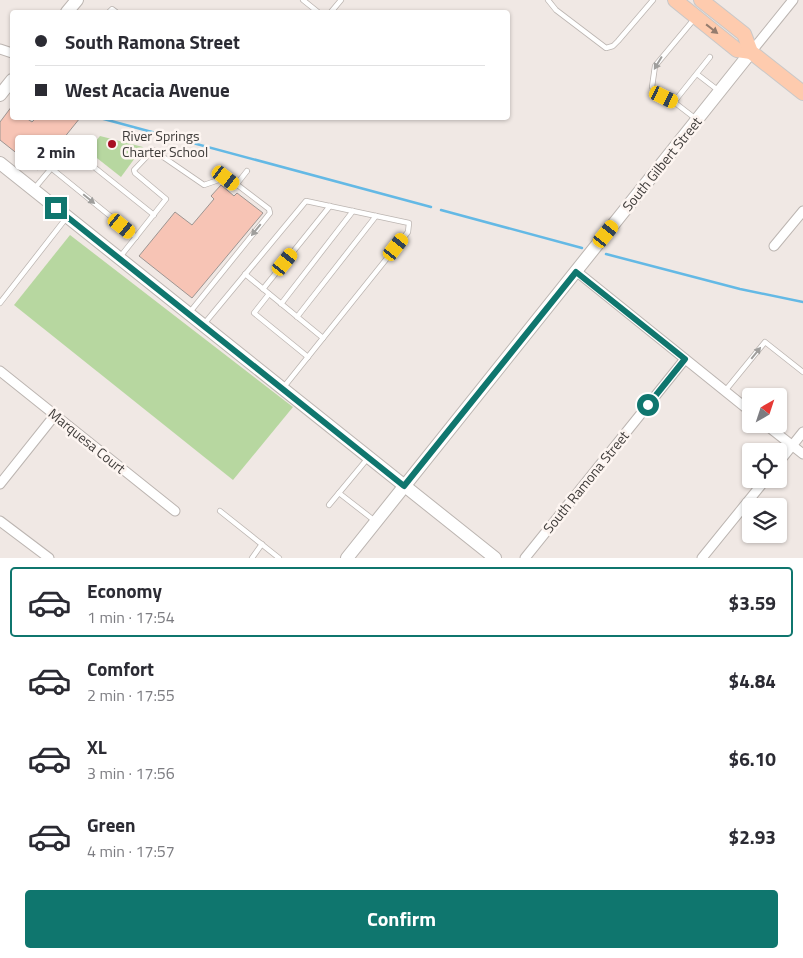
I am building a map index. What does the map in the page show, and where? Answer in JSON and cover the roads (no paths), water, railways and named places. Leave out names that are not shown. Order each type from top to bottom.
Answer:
[{"type":"main road","points":[[675,0],[737,50],[752,52]]},
{"type":"main road","points":[[701,0],[744,34],[752,52],[803,93]]},
{"type":"street","points":[[69,10],[77,0]]},
{"type":"street","points":[[752,52],[793,0]]},
{"type":"street","name":"South Gilbert Street","points":[[347,558],[752,52]]},
{"type":"street","points":[[0,163],[495,558]]},
{"type":"street","points":[[774,246],[803,211]]},
{"type":"street","points":[[576,272],[742,405]]},
{"type":"street","name":"South Ramona Street","points":[[525,558],[685,359]]},
{"type":"street","name":"Marquesa Court","points":[[0,371],[175,511]]},
{"type":"street","points":[[0,484],[55,416]]},
{"type":"street","points":[[787,452],[803,432]]},
{"type":"street","points":[[776,433],[803,454]]},
{"type":"street","points":[[702,558],[759,488]]},
{"type":"street","points":[[0,521],[49,558]]},
{"type":"lane","points":[[303,0],[316,10]]},
{"type":"lane","points":[[333,10],[341,0]]},
{"type":"lane","points":[[548,0],[556,10],[606,48],[618,42],[653,0]]},
{"type":"lane","points":[[695,16],[655,66],[652,87],[697,120]]},
{"type":"lane","points":[[674,102],[710,57]]},
{"type":"lane","points":[[697,74],[720,92]]},
{"type":"lane","points":[[34,190],[69,147],[154,215]]},
{"type":"lane","points":[[120,258],[166,199],[135,173],[134,170],[153,150],[204,185],[226,178],[269,210],[270,213],[189,314]]},
{"type":"lane","points":[[51,168],[136,238]]},
{"type":"lane","points":[[236,185],[248,171]]},
{"type":"lane","points":[[203,325],[306,201],[409,223],[408,232],[283,388]]},
{"type":"lane","points":[[263,289],[330,206]]},
{"type":"lane","points":[[280,304],[353,211]]},
{"type":"lane","points":[[297,317],[376,216]]},
{"type":"lane","points":[[0,303],[67,217]]},
{"type":"lane","points":[[244,274],[323,338]]},
{"type":"lane","points":[[269,294],[254,314],[308,357]]},
{"type":"lane","points":[[725,391],[765,342],[803,372]]},
{"type":"lane","points":[[328,505],[369,457]]},
{"type":"lane","points":[[339,493],[376,522]]},
{"type":"lane","points":[[220,511],[279,558]]},
{"type":"lane","points":[[252,558],[262,544]]},
{"type":"waterway","points":[[107,120],[431,207]]},
{"type":"waterway","points":[[441,210],[582,248]]},
{"type":"waterway","points":[[606,254],[740,289],[803,302]]},
{"type":"place","name":"River Springs Charter School","points":[[112,144]]}]
